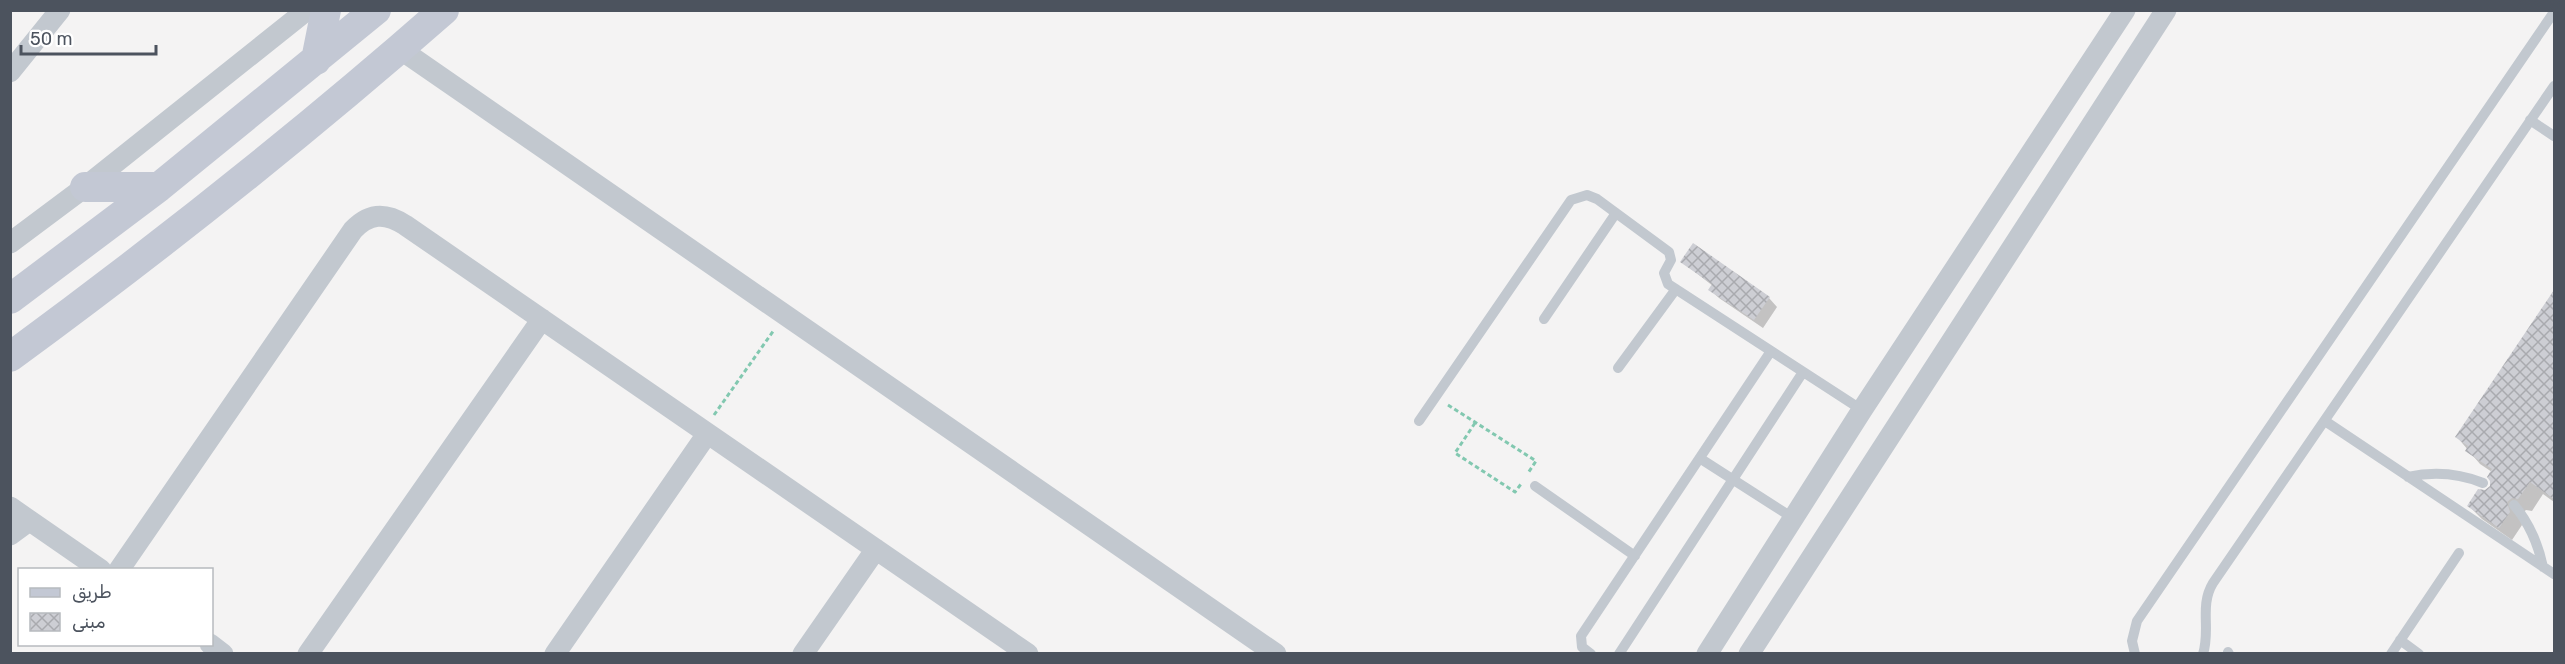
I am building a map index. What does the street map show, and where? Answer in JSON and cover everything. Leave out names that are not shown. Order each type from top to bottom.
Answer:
[{"type":"street","points":[[14,60],[60,10]]},
{"type":"street","points":[[10,243],[85,187],[307,10]]},
{"type":"street","points":[[316,60],[326,10]]},
{"type":"street","points":[[10,299],[159,187],[376,10]]},
{"type":"street","points":[[10,357],[208,208],[400,50],[444,10]]},
{"type":"street","points":[[1707,654],[1862,410],[2125,10]]},
{"type":"street","points":[[1749,654],[2166,10]]},
{"type":"street","points":[[400,50],[1276,654]]},
{"type":"street","points":[[85,187],[159,187]]},
{"type":"street","points":[[120,568],[362,220],[379,215],[396,219],[1028,654]]},
{"type":"street","points":[[309,654],[542,319]]},
{"type":"street","points":[[555,654],[704,433]]},
{"type":"street","points":[[10,507],[98,568]]},
{"type":"street","points":[[10,535],[29,521]]},
{"type":"street","points":[[803,654],[876,549]]},
{"type":"lane","points":[[2135,654],[2132,640],[2138,621],[2554,12]]},
{"type":"lane","points":[[2203,654],[2207,633],[2204,608],[2209,590],[2554,86]]},
{"type":"lane","points":[[2530,120],[2554,136]]},
{"type":"lane","points":[[1419,421],[1571,200],[1581,195],[1592,196],[1669,252],[1671,260],[1664,277],[1668,284],[1862,410]]},
{"type":"lane","points":[[1544,319],[1616,213]]},
{"type":"lane","points":[[1618,368],[1676,289]]},
{"type":"lane","points":[[1591,654],[1582,647],[1581,636],[1771,351]]},
{"type":"lane","points":[[1619,654],[1803,372]]},
{"type":"lane","points":[[2325,421],[2554,574]]},
{"type":"lane","points":[[1701,459],[1793,518]]},
{"type":"lane","points":[[2408,477],[2423,474],[2454,474],[2483,483]]},
{"type":"lane","points":[[1535,486],[1635,556]]},
{"type":"lane","points":[[2514,505],[2533,534],[2543,567]]},
{"type":"lane","points":[[2391,654],[2459,553]]},
{"type":"lane","points":[[2400,640],[2420,654]]},
{"type":"path","points":[[704,433],[785,315]]},
{"type":"path","points":[[1435,397],[1536,461],[1515,492],[1455,453],[1476,423]]},
{"type":"building","points":[[1693,243],[1770,297],[1754,320],[1708,290],[1712,284],[1680,262]]},
{"type":"building","points":[[2554,290],[2554,499],[2530,482],[2518,499],[2512,498],[2507,502],[2510,512],[2499,528],[2467,506],[2478,489],[2485,490],[2490,486],[2487,477],[2492,469],[2465,451],[2468,446],[2455,437]]}]
